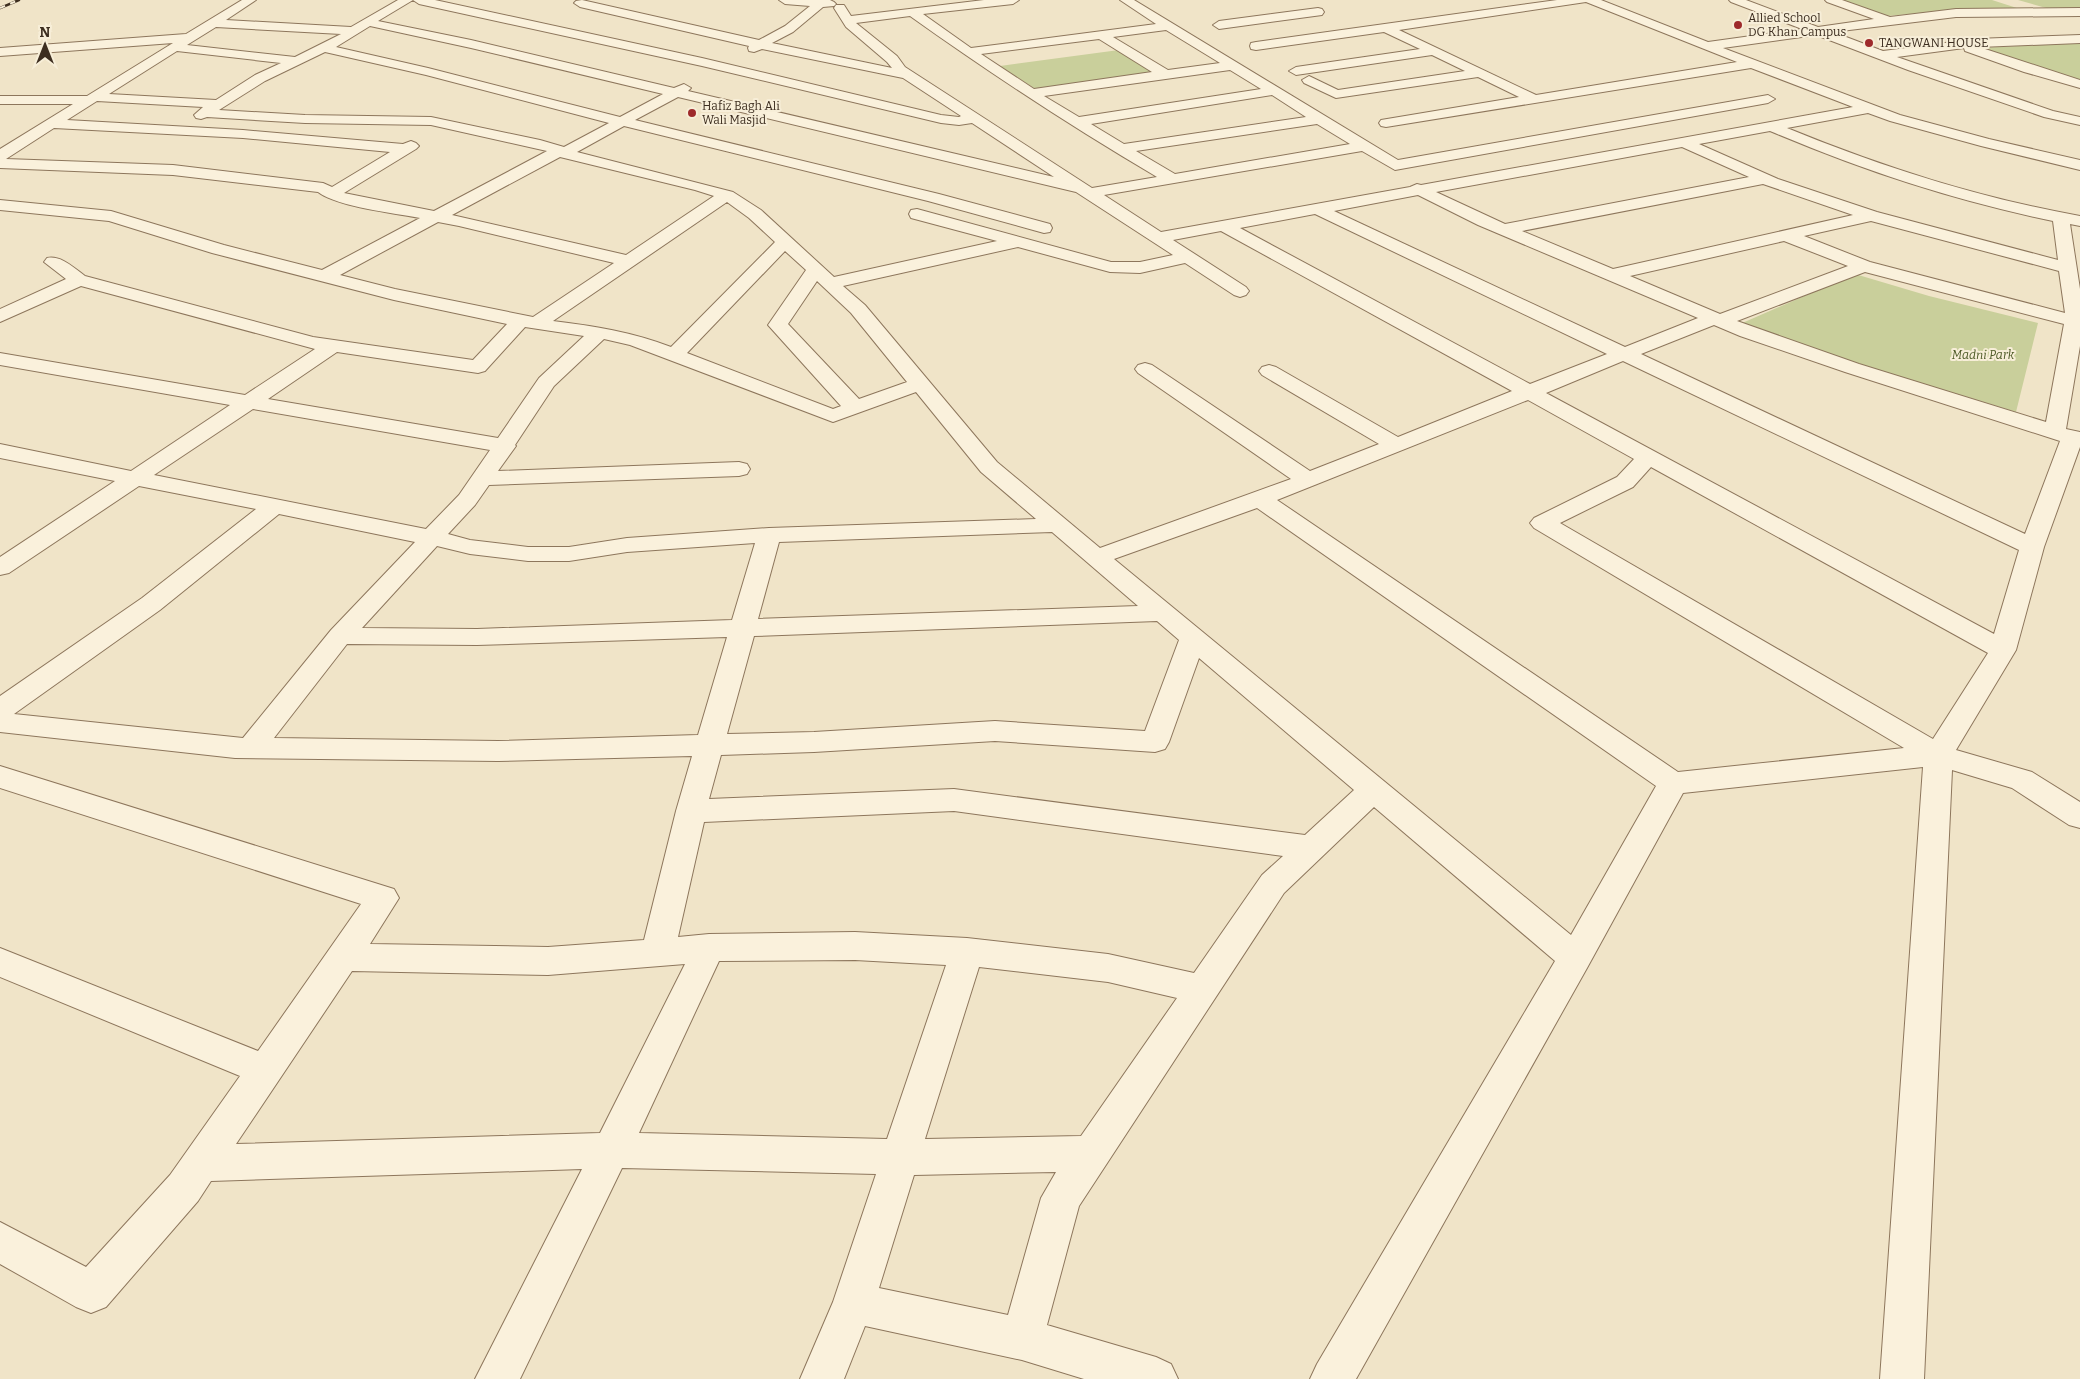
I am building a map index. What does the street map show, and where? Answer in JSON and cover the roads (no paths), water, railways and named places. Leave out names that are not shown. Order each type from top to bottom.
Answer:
[{"type":"street","points":[[0,156],[250,0]]},
{"type":"street","points":[[179,131],[260,78],[323,48],[388,9],[407,0]]},
{"type":"street","points":[[419,0],[722,67],[940,119],[959,121],[976,118]]},
{"type":"street","points":[[785,0],[834,7],[912,12],[1007,0]]},
{"type":"street","points":[[1126,0],[1395,165],[1768,99]]},
{"type":"street","points":[[1256,46],[1582,0]]},
{"type":"street","points":[[1591,0],[1895,118],[1986,143],[2080,165]]},
{"type":"street","points":[[1735,0],[2049,114],[2080,121]]},
{"type":"street","points":[[1831,0],[1889,20]]},
{"type":"street","points":[[2001,0],[2036,12]]},
{"type":"street","points":[[580,3],[760,45],[910,75]]},
{"type":"street","points":[[1219,24],[1322,14],[1303,4]]},
{"type":"street","points":[[324,276],[434,216],[624,122],[789,29],[834,7],[858,6]]},
{"type":"street","points":[[483,14],[498,7]]},
{"type":"street","points":[[834,7],[874,47],[892,59],[900,70],[1240,291]]},
{"type":"street","points":[[912,12],[968,52],[1121,150],[1170,178]]},
{"type":"street","points":[[1706,46],[1889,20],[1956,13],[2080,12]]},
{"type":"street","points":[[367,22],[471,44],[676,92],[1085,191],[1281,162],[1364,146]]},
{"type":"street","points":[[213,23],[354,31]]},
{"type":"street","points":[[1343,24],[1359,32]]},
{"type":"street","points":[[968,52],[1168,26]]},
{"type":"street","points":[[1386,28],[1534,99]]},
{"type":"street","points":[[1100,34],[1166,74]]},
{"type":"street","points":[[0,52],[190,38]]},
{"type":"street","points":[[1883,55],[1960,45],[2080,39]]},
{"type":"street","points":[[1960,45],[2080,84]]},
{"type":"street","points":[[175,47],[297,60]]},
{"type":"street","points":[[323,48],[933,197],[1044,228]]},
{"type":"street","points":[[1103,50],[1122,48]]},
{"type":"street","points":[[1296,70],[1434,51]]},
{"type":"street","points":[[989,65],[1008,62]]},
{"type":"street","points":[[1386,123],[1752,64]]},
{"type":"street","points":[[1033,93],[1234,65]]},
{"type":"street","points":[[1309,80],[1336,94],[1480,73]]},
{"type":"street","points":[[1077,122],[1273,91]]},
{"type":"street","points":[[0,100],[93,99],[305,119],[431,121],[540,144],[562,152],[727,195],[755,214],[858,310],[989,466],[1575,958]]},
{"type":"street","points":[[1157,238],[1417,189],[1870,108]]},
{"type":"street","points":[[1121,150],[1318,119]]},
{"type":"street","points":[[52,124],[179,131],[406,149]]},
{"type":"street","points":[[331,194],[406,149],[453,125]]},
{"type":"street","points":[[1771,126],[1860,162],[1917,182],[1989,201],[2071,219],[2068,268],[2074,321],[2069,436],[2032,547],[2003,650],[1938,755],[1902,1379]]},
{"type":"street","points":[[0,138],[29,138]]},
{"type":"street","points":[[1683,142],[1765,179],[1871,216],[2068,268]]},
{"type":"street","points":[[0,163],[173,170],[323,188],[331,194],[628,260]]},
{"type":"street","points":[[1504,229],[1765,179]]},
{"type":"street","points":[[1417,189],[1504,229],[1747,332],[1852,368],[2069,436]]},
{"type":"street","points":[[53,262],[79,280],[312,343],[478,366],[529,322],[727,195]]},
{"type":"street","points":[[0,205],[111,216],[218,249],[394,294],[529,322],[600,332],[674,355],[833,416],[920,384]]},
{"type":"street","points":[[1317,209],[2032,547]]},
{"type":"street","points":[[917,214],[1110,267],[1128,269],[1152,267],[1187,258]]},
{"type":"street","points":[[1611,274],[1871,216]]},
{"type":"street","points":[[1224,226],[2003,650]]},
{"type":"street","points":[[1785,235],[1864,266],[2074,321]]},
{"type":"street","points":[[674,355],[785,241]]},
{"type":"street","points":[[855,408],[778,325],[823,276],[1018,242]]},
{"type":"street","points":[[1097,557],[1260,499],[1623,354],[1864,266]]},
{"type":"street","points":[[0,316],[79,280]]},
{"type":"street","points":[[251,748],[340,636],[468,500],[546,382],[600,332]]},
{"type":"street","points":[[0,568],[333,346]]},
{"type":"street","points":[[0,360],[504,446]]},
{"type":"street","points":[[1145,370],[1308,480]]},
{"type":"street","points":[[1269,371],[1395,444]]},
{"type":"street","points":[[0,451],[433,538],[470,548],[528,554],[569,554],[627,545],[769,534],[1059,525]]},
{"type":"street","points":[[1648,457],[1625,482],[1542,523],[1938,755],[2022,780],[2080,817]]},
{"type":"street","points":[[482,478],[739,469]]},
{"type":"street","points":[[1260,499],[1673,783],[1938,755]]},
{"type":"street","points":[[0,710],[151,604],[275,506]]},
{"type":"street","points":[[658,952],[691,811],[769,534]]},
{"type":"street","points":[[340,636],[477,637],[1164,613]]},
{"type":"street","points":[[0,722],[235,748],[498,751],[814,742],[995,732],[1154,742],[1193,638]]},
{"type":"street","points":[[0,777],[383,898],[184,1188],[91,1292],[0,1242]]},
{"type":"street","points":[[1332,1379],[1575,958],[1673,783]]},
{"type":"street","points":[[1022,1340],[1061,1198],[1273,884],[1374,789]]},
{"type":"street","points":[[691,811],[954,800],[1311,848]]},
{"type":"street","points":[[342,957],[548,961],[709,948],[855,946],[967,952],[1108,968],[1202,989]]},
{"type":"street","points":[[497,1379],[612,1150],[709,948]]},
{"type":"street","points":[[822,1379],[853,1303],[967,952]]},
{"type":"street","points":[[0,962],[265,1070]]},
{"type":"street","points":[[201,1163],[612,1150],[901,1157],[1092,1154]]},
{"type":"street","points":[[853,1303],[1022,1340],[1156,1379]]},
{"type":"railway","points":[[0,8],[19,0]]},
{"type":"place","name":"Allied School DG Khan Campus","points":[[1738,25]]},
{"type":"place","name":"TANGWANI HOUSE","points":[[1869,43]]},
{"type":"place","name":"Hafiz Bagh Ali Wali Masjid","points":[[692,113]]},
{"type":"park label","name":"Madni Park","points":[[1983,355]]}]
